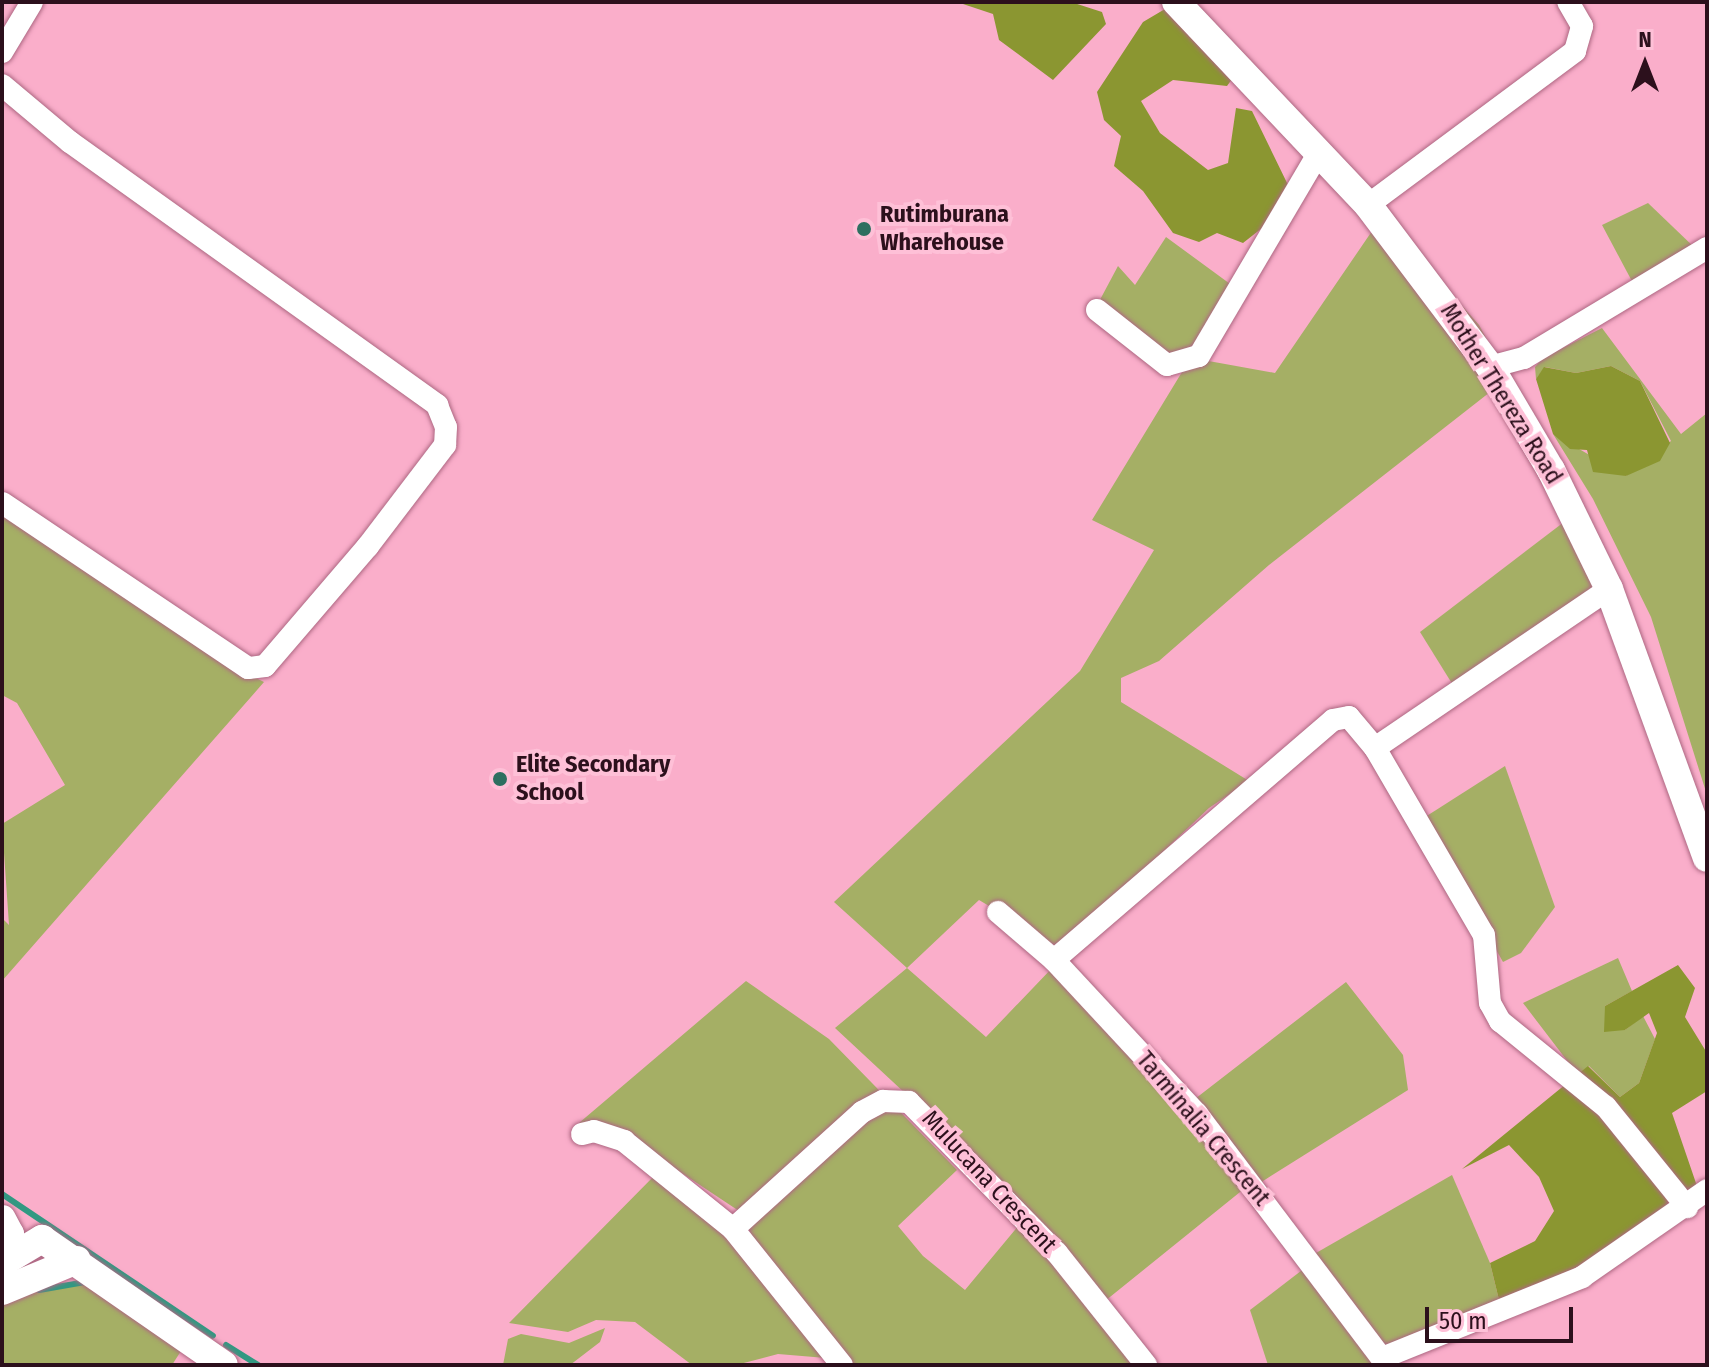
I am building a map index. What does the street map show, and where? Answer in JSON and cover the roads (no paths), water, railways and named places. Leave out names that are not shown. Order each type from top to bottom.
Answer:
[{"type":"street","points":[[2,52],[32,2]]},
{"type":"street","name":"Mother Thereza Road","points":[[1176,2],[1368,205],[1490,367],[1551,470],[1609,589],[1707,858]]},
{"type":"street","points":[[1368,205],[1575,51],[1582,26],[1568,2]]},
{"type":"street","points":[[2,85],[70,142],[437,405],[446,427],[445,445],[388,521],[265,666],[248,668],[2,503]]},
{"type":"street","points":[[1097,310],[1167,365],[1199,356],[1318,154]]},
{"type":"street","points":[[1490,367],[1524,358],[1707,248]]},
{"type":"street","points":[[1375,748],[1609,589]]},
{"type":"street","points":[[1054,960],[1333,720],[1355,720],[1375,748],[1484,935],[1490,1003],[1500,1021],[1606,1107],[1687,1207]]},
{"type":"street","name":"Tarminalia Crescent","points":[[998,912],[1054,960],[1229,1153],[1384,1361]]},
{"type":"street","name":"Mulucana Crescent","points":[[733,1229],[862,1112],[883,1101],[909,1102],[1057,1253],[1146,1365]]},
{"type":"street","points":[[582,1134],[594,1131],[624,1141],[733,1229],[842,1365]]},
{"type":"street","points":[[1384,1361],[1582,1277],[1687,1207],[1707,1190]]},
{"type":"street","points":[[2,1218],[77,1260],[226,1364]]},
{"type":"street","points":[[2,1218],[10,1234],[2,1255]]},
{"type":"street","points":[[2,1263],[42,1239]]},
{"type":"street","points":[[2,1291],[77,1260]]},
{"type":"waterway","points":[[2,1194],[213,1336]]},
{"type":"waterway","points":[[39,1290],[86,1282]]},
{"type":"waterway","points":[[226,1345],[258,1365]]},
{"type":"place","name":"Rutimburana Wharehouse","points":[[864,229]]},
{"type":"place","name":"Elite Secondary School","points":[[500,779]]}]
